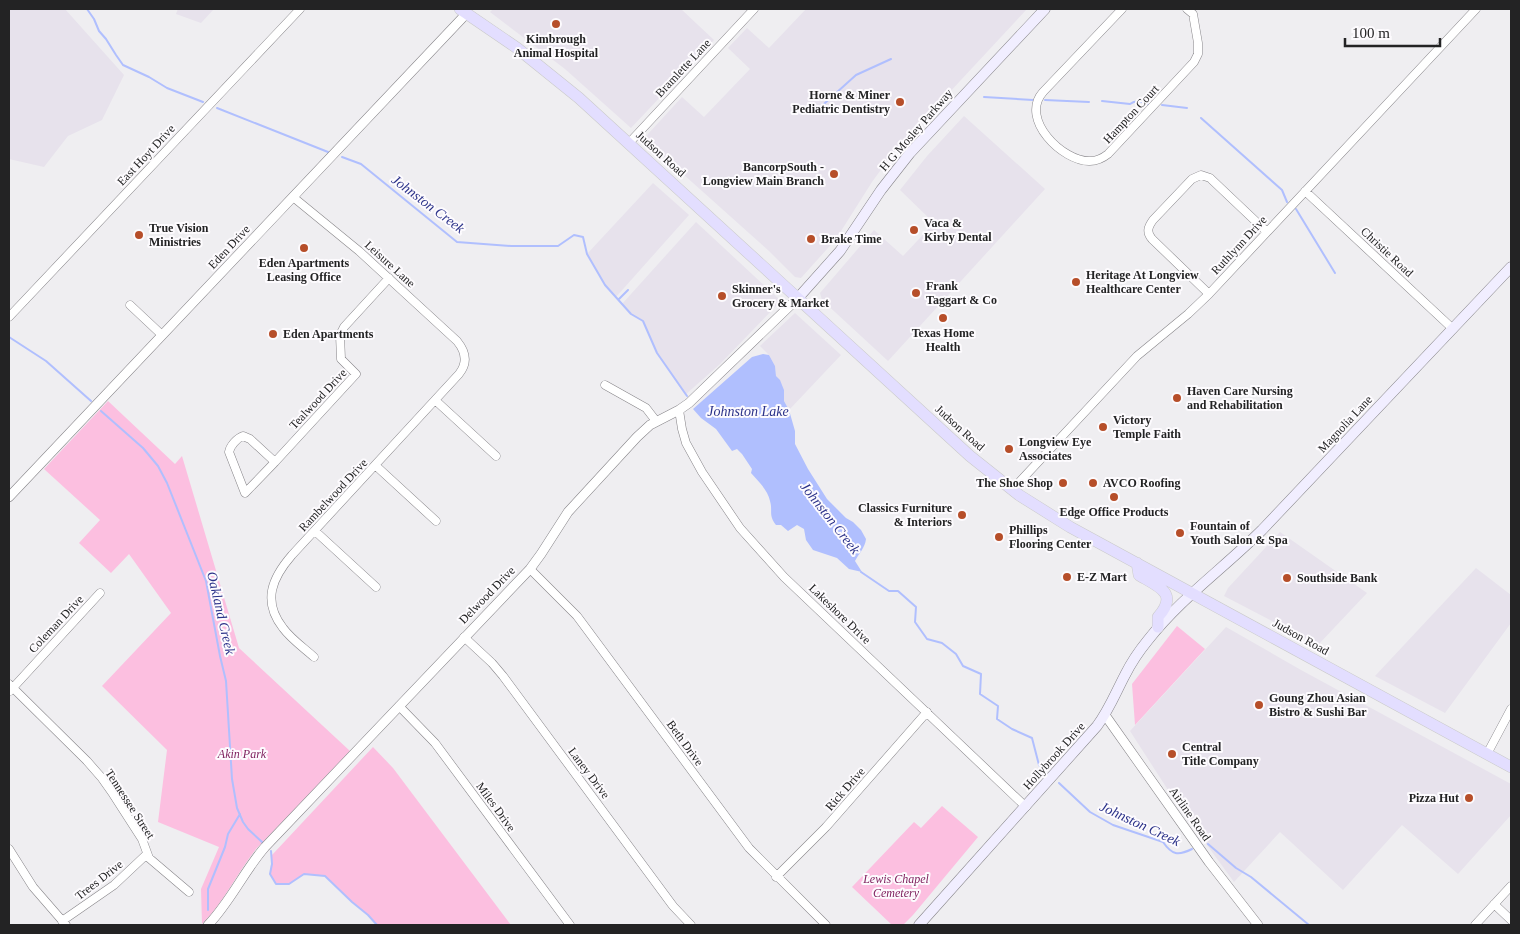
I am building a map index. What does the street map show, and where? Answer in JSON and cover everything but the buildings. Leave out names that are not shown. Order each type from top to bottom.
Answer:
[{"type":"main road","name":"H G Mosley Parkway","points":[[798,298],[840,251],[910,153],[1044,9]]},
{"type":"main road","name":"Judson Road","points":[[464,11],[536,62],[579,98],[970,456],[1012,490],[1047,513],[1137,563],[1511,767]]},
{"type":"main road","name":"Magnolia Lane","points":[[1192,593],[1262,530],[1511,267]]},
{"type":"main road","points":[[1137,563],[1139,575],[1164,591],[1167,597],[1165,609],[1158,618],[1158,627]]},
{"type":"main road","name":"Hollybrook Drive","points":[[919,925],[1094,730],[1105,715],[1128,668],[1158,627],[1192,593]]},
{"type":"street","name":"East Hoyt Drive","points":[[9,317],[300,9]]},
{"type":"street","name":"Bramlette Lane","points":[[629,143],[754,9]]},
{"type":"street","name":"Hampton Court","points":[[1122,9],[1038,99],[1036,114],[1041,130],[1066,153],[1080,160],[1094,161],[1108,154],[1194,62],[1199,48],[1193,11]]},
{"type":"street","name":"Ruthlynn Drive","points":[[1012,490],[1137,356],[1209,294],[1476,9]]},
{"type":"street","name":"Eden Drive","points":[[9,497],[293,197],[464,11]]},
{"type":"street","points":[[1209,294],[1148,234],[1150,225],[1172,200],[1195,176],[1204,176],[1212,180],[1267,232]]},
{"type":"street","name":"Christie Road","points":[[1305,191],[1453,329]]},
{"type":"street","name":"Leisure Lane","points":[[293,197],[389,278],[457,341],[464,354]]},
{"type":"street","name":"Tealwood Drive","points":[[274,462],[246,436],[239,438],[229,450],[229,455],[245,493],[274,462],[356,374],[341,359],[341,332],[389,278]]},
{"type":"street","name":"Delwood Drive","points":[[208,925],[228,901],[260,854],[530,569],[564,518],[637,436],[656,421],[679,410],[695,398],[798,298]]},
{"type":"street","points":[[130,305],[162,335]]},
{"type":"street","name":"Rambelwood Drive","points":[[314,657],[281,626],[274,612],[271,598],[273,584],[280,570],[462,370],[465,363],[464,354]]},
{"type":"street","points":[[605,385],[646,408],[656,421]]},
{"type":"street","points":[[436,400],[496,456]]},
{"type":"street","name":"Lakeshore Drive","points":[[679,410],[682,429],[690,452],[727,510],[748,538],[784,577],[1026,807]]},
{"type":"street","points":[[375,465],[436,521]]},
{"type":"street","points":[[315,531],[376,587]]},
{"type":"street","name":"Beth Drive","points":[[530,569],[577,616],[744,842],[776,877],[826,925]]},
{"type":"street","name":"Coleman Drive","points":[[10,688],[100,593]]},
{"type":"street","name":"Laney Drive","points":[[464,637],[503,676],[673,906],[691,925]]},
{"type":"street","name":"Tennessee Street","points":[[10,688],[101,777],[142,839],[147,854],[154,863],[188,892]]},
{"type":"street","name":"Miles Drive","points":[[399,706],[435,743],[570,925]]},
{"type":"street","points":[[1487,754],[1511,708]]},
{"type":"street","name":"Rick Drive","points":[[776,877],[826,827],[927,712]]},
{"type":"street","name":"Airline Road","points":[[1105,715],[1209,862],[1258,925]]},
{"type":"street","points":[[9,849],[33,887],[64,923]]},
{"type":"street","name":"Trees Drive","points":[[64,923],[114,885],[147,854]]},
{"type":"street","points":[[1475,925],[1511,886]]},
{"type":"street","points":[[1494,904],[1511,920]]},
{"type":"shaded area","points":[[9,9],[65,9],[124,75],[102,120],[68,136],[44,167],[9,159]]},
{"type":"shaded area","points":[[178,9],[214,9],[201,23],[176,14]]},
{"type":"shaded area","points":[[493,9],[681,9],[714,40],[631,128],[565,69],[490,12]]},
{"type":"shaded area","points":[[806,9],[1027,9],[893,153],[836,239],[801,278],[795,277],[769,251],[645,140],[648,134],[682,97],[704,117],[750,69],[728,48],[747,28],[769,48]]},
{"type":"shaded area","points":[[964,116],[1045,189],[888,361],[822,300],[820,293],[874,230],[903,256],[934,223],[900,190],[927,156]]},
{"type":"shaded area","points":[[653,183],[689,215],[616,297],[605,285],[587,254]]},
{"type":"shaded area","points":[[696,222],[781,301],[720,364],[685,395],[657,353],[643,321],[631,314],[622,304]]},
{"type":"shaded area","points":[[795,313],[841,355],[789,410],[784,401],[784,390],[776,376],[775,366],[769,355],[760,346]]},
{"type":"shaded area","points":[[1280,532],[1367,593],[1318,645],[1224,596],[1228,588]]},
{"type":"shaded area","points":[[1476,568],[1511,595],[1511,623],[1445,713],[1375,676]]},
{"type":"shaded area","points":[[1226,627],[1511,784],[1511,815],[1458,874],[1402,825],[1343,890],[1280,832],[1234,882],[1177,804],[1130,731]]},
{"type":"green space","name":"Akin Park","points":[[108,401],[175,464],[182,456],[239,648],[350,751],[256,849],[217,906],[202,924],[201,889],[219,847],[158,822],[167,750],[102,686],[171,613],[129,554],[111,573],[79,543],[100,520],[44,469]]},
{"type":"green space","points":[[1177,626],[1205,649],[1135,725],[1132,684]]},
{"type":"green space","points":[[373,747],[393,768],[511,925],[377,925],[325,876],[304,874],[289,884],[276,884],[270,874],[272,855]]},
{"type":"green space","name":"Lewis Chapel Cemetery","points":[[942,806],[978,837],[913,915],[903,925],[892,925],[852,887],[914,822],[921,828]]},
{"type":"water","name":"Johnston Lake","points":[[763,354],[769,355],[775,366],[776,376],[784,390],[784,401],[789,410],[795,431],[795,444],[808,469],[827,499],[861,530],[866,539],[855,561],[862,572],[849,569],[837,558],[813,550],[806,540],[804,529],[797,525],[788,531],[781,525],[776,525],[772,518],[769,497],[751,473],[752,469],[742,454],[737,449],[732,451],[716,429],[701,418],[693,409],[752,357]]},
{"type":"waterway","name":"Johnston Creek","points":[[87,9],[99,31],[123,65],[167,88],[203,102]]},
{"type":"waterway","points":[[815,112],[856,75],[891,59]]},
{"type":"waterway","points":[[984,97],[1033,100]]},
{"type":"waterway","points":[[1045,100],[1089,102]]},
{"type":"waterway","points":[[1102,101],[1130,104],[1139,101],[1148,104]]},
{"type":"waterway","points":[[1162,105],[1187,108]]},
{"type":"waterway","name":"Johnston Creek","points":[[217,108],[328,152]]},
{"type":"waterway","points":[[1201,118],[1282,190],[1287,202]]},
{"type":"waterway","name":"Johnston Creek","points":[[342,157],[361,164],[457,242],[511,246],[558,246],[574,235],[583,237],[587,254],[605,285],[631,314],[643,321],[657,353],[687,396]]},
{"type":"waterway","points":[[1296,209],[1335,273]]},
{"type":"waterway","points":[[619,299],[628,290]]},
{"type":"waterway","name":"Oakland Creek","points":[[9,337],[46,361],[91,401]]},
{"type":"waterway","name":"Oakland Creek","points":[[101,411],[143,448],[158,466],[167,483],[206,581],[226,681],[232,779],[237,808],[248,829],[262,842]]},
{"type":"waterway","name":"Johnston Creek","points":[[861,572],[889,591],[898,591],[916,607],[915,622],[927,639],[942,643],[956,654],[963,666],[981,674],[980,694],[998,706],[997,719],[1012,729],[1032,738],[1039,765],[1042,768]]},
{"type":"waterway","name":"Johnston Creek","points":[[1059,783],[1090,812],[1113,825],[1163,842],[1172,852],[1183,853],[1192,849]]},
{"type":"waterway","points":[[208,910],[208,889],[225,847],[228,834],[240,814]]},
{"type":"waterway","name":"Johnston Creek","points":[[1208,844],[1309,925],[1331,925]]},
{"type":"waterway","name":"Oakland Creek","points":[[271,851],[272,864],[270,874],[276,884],[289,884],[304,874],[325,876],[377,925]]},
{"type":"place","name":"Kimbrough Animal Hospital","points":[[556,24]]},
{"type":"place","name":"Horne & Miner Pediatric Dentistry","points":[[900,102]]},
{"type":"place","name":"BancorpSouth - Longview Main Branch","points":[[834,174]]},
{"type":"place","name":"Vaca & Kirby Dental","points":[[914,230]]},
{"type":"place","name":"True Vision Ministries","points":[[139,235]]},
{"type":"place","name":"Brake Time","points":[[811,239]]},
{"type":"place","name":"Eden Apartments Leasing Office","points":[[304,248]]},
{"type":"place","name":"Heritage At Longview Healthcare Center","points":[[1076,282]]},
{"type":"place","name":"Frank Taggart & Co","points":[[916,293]]},
{"type":"place","name":"Skinner's Grocery & Market","points":[[722,296]]},
{"type":"place","name":"Texas Home Health","points":[[943,318]]},
{"type":"place","name":"Eden Apartments","points":[[273,334]]},
{"type":"place","name":"Haven Care Nursing and Rehabilitation","points":[[1177,398]]},
{"type":"place","name":"Victory Temple Faith","points":[[1103,427]]},
{"type":"place","name":"Longview Eye Associates","points":[[1009,449]]},
{"type":"place","name":"The Shoe Shop","points":[[1063,483]]},
{"type":"place","name":"AVCO Roofing","points":[[1093,483]]},
{"type":"place","name":"Edge Office Products","points":[[1114,497]]},
{"type":"place","name":"Classics Furniture & Interiors","points":[[962,515]]},
{"type":"place","name":"Fountain of Youth Salon & Spa","points":[[1180,533]]},
{"type":"place","name":"Phillips Flooring Center","points":[[999,537]]},
{"type":"place","name":"E-Z Mart","points":[[1067,577]]},
{"type":"place","name":"Southside Bank","points":[[1287,578]]},
{"type":"place","name":"Goung Zhou Asian Bistro & Sushi Bar","points":[[1259,705]]},
{"type":"place","name":"Central Title Company","points":[[1172,754]]},
{"type":"place","name":"Pizza Hut","points":[[1469,798]]}]
